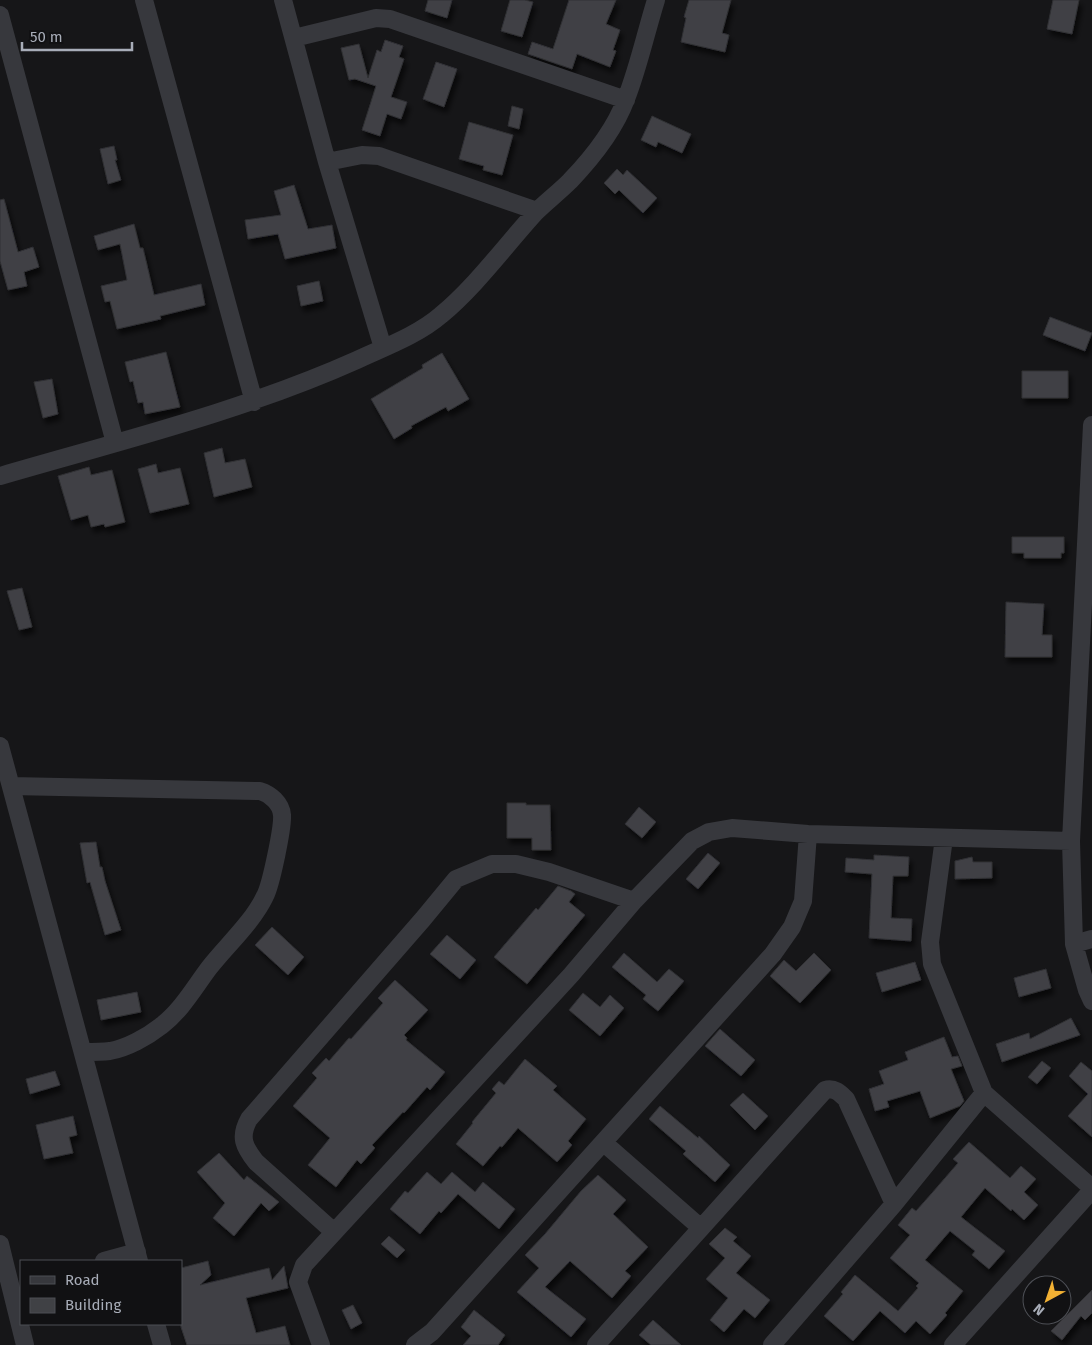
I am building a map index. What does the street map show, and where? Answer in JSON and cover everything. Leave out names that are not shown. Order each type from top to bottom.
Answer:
[{"type":"street","points":[[144,0],[254,402]]},
{"type":"street","points":[[283,0],[327,162],[383,348]]},
{"type":"street","points":[[0,476],[254,402],[330,372],[383,348],[440,316],[592,156],[626,100],[656,0]]},
{"type":"street","points":[[0,15],[115,443]]},
{"type":"street","points":[[294,38],[376,18],[390,19],[626,100]]},
{"type":"street","points":[[327,162],[362,155],[379,156],[537,212]]},
{"type":"street","points":[[1092,425],[1071,841],[1074,944],[1092,1001]]},
{"type":"street","points":[[0,746],[138,1257],[112,1260]]},
{"type":"street","points":[[11,786],[260,791],[268,794],[277,804],[282,814],[266,896],[208,969],[174,1016],[138,1040],[110,1051],[83,1052]]},
{"type":"street","points":[[321,1345],[298,1282],[304,1266],[571,975],[634,901],[692,841],[709,832],[732,828],[808,834],[1071,841]]},
{"type":"street","points":[[415,1345],[432,1332],[604,1144],[773,954],[792,927],[803,901],[808,834]]},
{"type":"street","points":[[944,838],[930,942],[932,964],[984,1093],[1092,1189],[953,1345]]},
{"type":"street","points":[[334,1232],[256,1162],[246,1149],[243,1135],[244,1128],[248,1119],[423,920],[456,879],[492,864],[516,864],[549,872],[634,901]]},
{"type":"street","points":[[1074,944],[1092,939]]},
{"type":"street","points":[[596,1345],[804,1111],[828,1088],[838,1091],[846,1100],[894,1204]]},
{"type":"street","points":[[772,1345],[894,1204],[984,1093]]},
{"type":"street","points":[[604,1144],[700,1228]]},
{"type":"street","points":[[0,1244],[16,1286],[20,1312]]},
{"type":"street","points":[[22,1325],[25,1345]]},
{"type":"street","points":[[156,1325],[162,1345]]},
{"type":"building","points":[[428,0],[452,0],[447,18],[425,11]]},
{"type":"building","points":[[510,0],[533,2],[522,37],[501,31]]},
{"type":"building","points":[[569,0],[616,0],[606,24],[620,30],[613,50],[616,51],[610,67],[577,54],[572,69],[528,54],[532,42],[553,49]]},
{"type":"building","points":[[689,0],[731,0],[722,33],[729,35],[725,52],[681,42],[686,18],[684,17]]},
{"type":"building","points":[[1053,0],[1079,0],[1072,34],[1047,29]]},
{"type":"building","points":[[385,40],[403,46],[399,57],[404,59],[391,97],[407,102],[401,119],[387,114],[380,136],[362,130],[376,86],[355,79],[349,80],[341,48],[359,44],[368,78],[377,50],[381,52]]},
{"type":"building","points":[[436,62],[457,69],[444,107],[423,99]]},
{"type":"building","points":[[512,106],[523,109],[519,129],[508,126]]},
{"type":"building","points":[[652,116],[691,134],[682,153],[658,142],[656,147],[641,140]]},
{"type":"building","points":[[469,122],[513,135],[502,175],[483,170],[484,166],[459,159]]},
{"type":"building","points":[[114,146],[117,160],[115,160],[121,180],[108,184],[100,149]]},
{"type":"building","points":[[617,169],[623,175],[627,170],[657,198],[643,213],[619,190],[615,194],[604,183]]},
{"type":"building","points":[[294,185],[308,229],[332,225],[336,248],[285,259],[278,234],[248,239],[245,220],[281,215],[274,191]]},
{"type":"building","points":[[4,199],[18,252],[33,247],[39,267],[24,272],[27,286],[8,290],[0,261],[0,200]]},
{"type":"building","points":[[134,224],[140,248],[143,248],[154,295],[201,284],[205,305],[160,316],[161,319],[117,329],[110,301],[105,302],[101,286],[127,280],[120,244],[98,250],[94,236]]},
{"type":"building","points":[[319,281],[323,301],[301,306],[297,286]]},
{"type":"building","points":[[1050,317],[1092,333],[1085,351],[1043,335]]},
{"type":"building","points":[[166,352],[180,407],[145,414],[143,402],[138,403],[133,381],[130,382],[125,362]]},
{"type":"building","points":[[442,353],[469,399],[448,411],[446,407],[411,426],[412,428],[394,439],[371,399],[423,368],[422,365]]},
{"type":"building","points":[[1022,371],[1068,371],[1068,398],[1022,398]]},
{"type":"building","points":[[52,379],[58,414],[43,418],[34,382]]},
{"type":"building","points":[[222,448],[225,463],[245,459],[252,487],[214,497],[204,453]]},
{"type":"building","points":[[156,464],[158,473],[180,468],[189,504],[150,513],[138,469]]},
{"type":"building","points":[[89,467],[91,475],[112,470],[125,522],[105,527],[104,524],[91,527],[88,515],[71,520],[58,476]]},
{"type":"building","points":[[1012,537],[1064,537],[1064,553],[1061,553],[1061,558],[1024,558],[1024,553],[1012,553]]},
{"type":"building","points":[[22,588],[32,627],[19,630],[7,591]]},
{"type":"building","points":[[1006,602],[1044,604],[1042,635],[1052,635],[1052,657],[1005,657]]},
{"type":"building","points":[[507,803],[550,805],[551,850],[532,850],[532,838],[507,838]]},
{"type":"building","points":[[639,807],[656,822],[642,838],[625,824]]},
{"type":"building","points":[[96,842],[100,867],[102,867],[121,930],[105,935],[90,882],[87,883],[80,843]]},
{"type":"building","points":[[708,853],[720,863],[698,889],[686,879]]},
{"type":"building","points":[[874,855],[909,857],[908,876],[893,876],[891,918],[912,919],[911,941],[869,938],[872,874],[845,872],[846,858],[874,860]]},
{"type":"building","points":[[972,857],[973,862],[992,862],[992,878],[955,879],[955,861]]},
{"type":"building","points":[[558,886],[575,894],[569,902],[585,915],[527,984],[494,957],[536,908],[538,910]]},
{"type":"building","points":[[272,927],[304,957],[288,975],[255,945]]},
{"type":"building","points":[[447,935],[476,960],[460,979],[430,954]]},
{"type":"building","points":[[624,953],[657,982],[669,969],[684,981],[658,1011],[643,999],[646,995],[612,967]]},
{"type":"building","points":[[814,953],[831,970],[800,1003],[770,976],[784,960],[796,971]]},
{"type":"building","points":[[915,962],[921,980],[882,992],[876,973]]},
{"type":"building","points":[[1046,969],[1051,988],[1019,997],[1014,978]]},
{"type":"building","points":[[395,980],[428,1010],[404,1035],[407,1038],[406,1040],[445,1072],[430,1090],[427,1087],[372,1145],[375,1148],[361,1164],[357,1160],[336,1187],[308,1165],[330,1138],[293,1106],[317,1078],[312,1073],[326,1058],[329,1061],[349,1038],[351,1039],[383,1003],[378,998]]},
{"type":"building","points":[[137,992],[141,1012],[101,1020],[97,1000]]},
{"type":"building","points":[[583,993],[600,1007],[610,995],[624,1008],[600,1036],[569,1010]]},
{"type":"building","points":[[1071,1018],[1080,1035],[1002,1062],[996,1044],[1029,1033],[1030,1039]]},
{"type":"building","points":[[720,1029],[755,1060],[741,1076],[705,1046]]},
{"type":"building","points":[[944,1037],[952,1057],[958,1056],[962,1066],[951,1069],[964,1101],[960,1106],[930,1118],[920,1091],[887,1101],[889,1107],[875,1111],[869,1089],[884,1084],[879,1071],[908,1060],[905,1052]]},
{"type":"building","points":[[525,1059],[557,1086],[553,1090],[586,1119],[568,1141],[572,1145],[557,1162],[518,1128],[483,1166],[456,1144],[496,1093],[492,1089],[499,1081],[504,1085]]},
{"type":"building","points":[[1042,1061],[1051,1068],[1037,1084],[1028,1077]]},
{"type":"building","points":[[1081,1062],[1092,1071],[1092,1137],[1068,1116],[1088,1094],[1069,1076]]},
{"type":"building","points":[[55,1071],[60,1085],[30,1094],[26,1079]]},
{"type":"building","points":[[743,1093],[768,1116],[755,1130],[730,1105]]},
{"type":"building","points":[[660,1106],[698,1138],[699,1136],[730,1165],[715,1182],[683,1154],[686,1151],[649,1119]]},
{"type":"building","points":[[73,1116],[77,1135],[69,1137],[73,1153],[44,1159],[36,1125]]},
{"type":"building","points":[[969,1142],[1010,1178],[1021,1166],[1036,1179],[1024,1192],[1038,1205],[1024,1220],[985,1188],[961,1217],[1005,1251],[989,1269],[972,1255],[975,1251],[950,1231],[925,1260],[963,1291],[945,1313],[947,1315],[930,1334],[916,1321],[905,1333],[880,1311],[853,1341],[824,1316],[843,1294],[841,1292],[855,1275],[898,1311],[918,1288],[916,1286],[919,1283],[890,1258],[910,1235],[898,1225],[912,1208],[916,1211],[958,1163],[953,1159]]},
{"type":"building","points":[[219,1153],[244,1180],[247,1176],[279,1202],[269,1211],[261,1203],[234,1236],[213,1218],[225,1203],[197,1172]]},
{"type":"building","points":[[427,1172],[441,1184],[452,1172],[475,1192],[483,1182],[515,1209],[499,1229],[458,1194],[441,1213],[439,1211],[420,1234],[390,1209],[405,1191],[408,1193]]},
{"type":"building","points":[[598,1175],[626,1200],[613,1214],[648,1247],[625,1271],[631,1276],[612,1298],[570,1261],[545,1287],[586,1319],[571,1337],[517,1292],[539,1268],[525,1255],[581,1191]]},
{"type":"building","points":[[725,1228],[737,1237],[733,1241],[751,1256],[736,1273],[770,1300],[755,1318],[744,1309],[724,1332],[710,1320],[728,1298],[706,1279],[725,1258],[709,1244]]},
{"type":"building","points":[[389,1236],[405,1250],[397,1258],[381,1244]]},
{"type":"building","points":[[208,1261],[211,1275],[200,1285],[269,1268],[272,1280],[284,1266],[288,1288],[246,1298],[256,1333],[285,1326],[290,1345],[187,1345],[181,1327],[182,1268]]},
{"type":"building","points":[[1092,1290],[1092,1313],[1085,1320],[1081,1316],[1062,1340],[1051,1331],[1057,1325],[1072,1325],[1072,1310]]},
{"type":"building","points":[[353,1305],[362,1323],[351,1329],[342,1310]]},
{"type":"building","points":[[474,1310],[505,1335],[498,1345],[463,1345],[471,1336],[461,1327]]},
{"type":"building","points":[[653,1320],[681,1345],[651,1345],[639,1335]]}]
